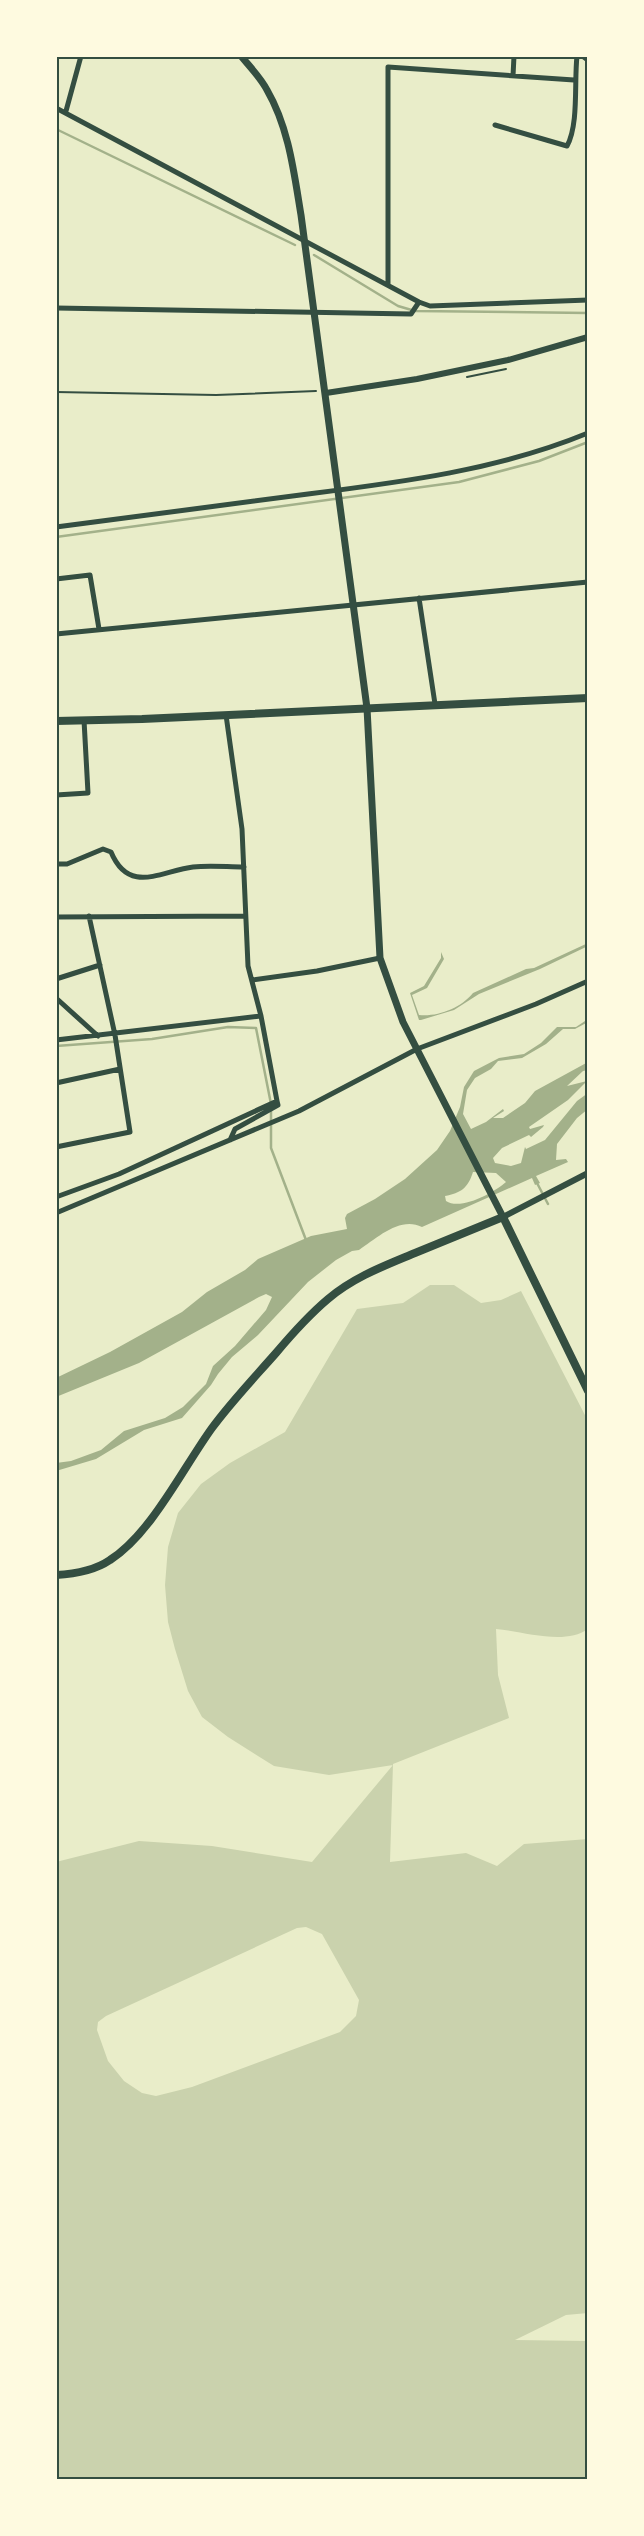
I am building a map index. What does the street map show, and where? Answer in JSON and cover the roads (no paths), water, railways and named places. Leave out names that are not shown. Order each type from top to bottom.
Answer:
[{"type":"main road","points":[[241,56],[267,89],[292,155],[326,393],[367,708],[380,958],[389,989],[417,1049],[585,1380],[588,1391]]},
{"type":"main road","points":[[584,56],[588,59]]},
{"type":"main road","points":[[56,721],[588,698]]},
{"type":"main road","points":[[56,1575],[76,1574],[94,1568],[110,1560],[123,1550],[146,1524],[212,1428],[243,1390],[310,1315],[328,1298],[349,1283],[372,1271],[503,1217]]},
{"type":"street","points":[[66,111],[82,56]]},
{"type":"street","points":[[513,76],[514,56]]},
{"type":"street","points":[[495,124],[567,146],[571,139],[574,123],[574,80],[577,56]]},
{"type":"street","points":[[388,285],[388,67],[574,80]]},
{"type":"street","points":[[56,108],[66,111],[419,302],[430,306],[588,300]]},
{"type":"street","points":[[56,308],[411,314],[419,302]]},
{"type":"street","points":[[326,393],[417,380],[508,360],[588,337]]},
{"type":"street","points":[[56,527],[420,480],[493,465],[559,445],[588,433]]},
{"type":"street","points":[[56,579],[90,575],[99,629]]},
{"type":"street","points":[[56,634],[588,582]]},
{"type":"street","points":[[419,598],[436,704]]},
{"type":"street","points":[[226,714],[242,829],[248,966],[261,1016],[278,1105],[235,1129],[230,1140]]},
{"type":"street","points":[[56,795],[88,793],[84,720]]},
{"type":"street","points":[[56,864],[67,864],[103,849],[111,852],[115,863],[128,873],[143,879],[194,866],[244,867]]},
{"type":"street","points":[[56,1148],[130,1132],[115,1035],[89,916]]},
{"type":"street","points":[[56,917],[245,916]]},
{"type":"street","points":[[252,980],[317,971],[380,958]]},
{"type":"street","points":[[56,979],[100,965]]},
{"type":"street","points":[[56,1212],[299,1111],[417,1049],[536,1004],[588,981]]},
{"type":"street","points":[[57,1000],[98,1036]]},
{"type":"street","points":[[56,1040],[115,1035],[261,1016]]},
{"type":"street","points":[[56,1083],[120,1069]]},
{"type":"street","points":[[56,1197],[119,1174],[277,1101]]},
{"type":"street","points":[[503,1217],[588,1173]]},
{"type":"waterway","points":[[56,129],[295,245]]},
{"type":"waterway","points":[[314,255],[398,306],[415,311],[588,313]]},
{"type":"waterway","points":[[56,537],[459,482],[539,461],[588,442]]},
{"type":"waterway","points":[[56,1046],[152,1039],[228,1027],[256,1028],[271,1104]]},
{"type":"waterway","points":[[271,1109],[271,1148],[306,1240]]},
{"type":"waterway","points":[[537,1183],[548,1204]]}]
